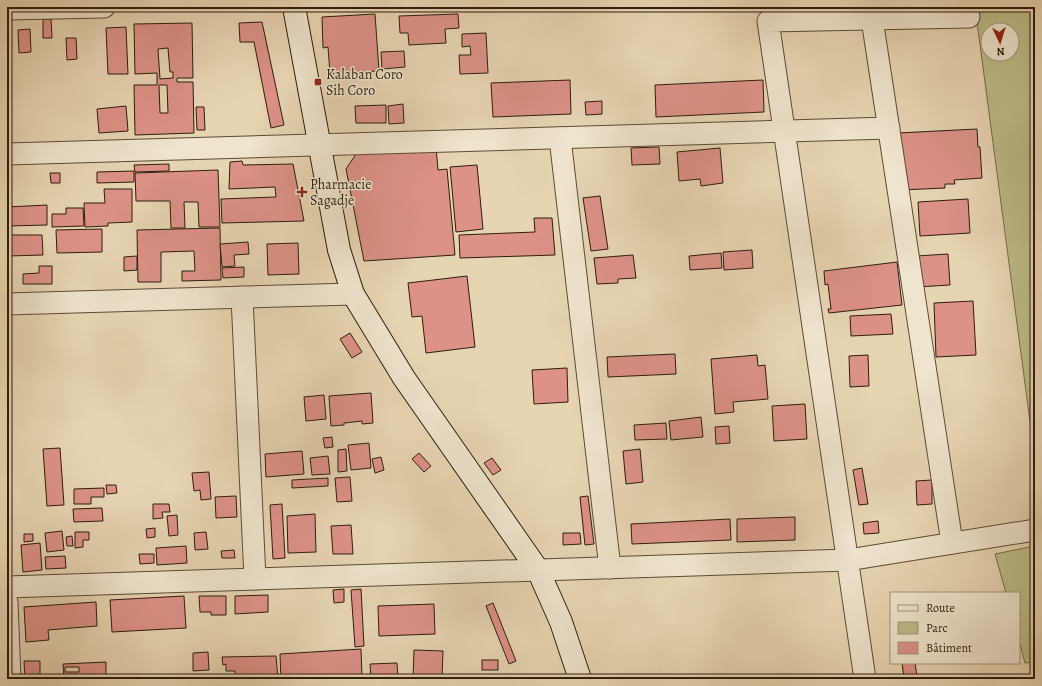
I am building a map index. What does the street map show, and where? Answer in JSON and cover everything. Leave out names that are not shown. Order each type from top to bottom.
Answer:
[{"type":"main road","points":[[294,7],[339,250],[353,294],[404,378],[538,570],[561,622],[580,679]]},
{"type":"street","points":[[7,10],[104,7]]},
{"type":"street","points":[[865,679],[768,21],[969,16]]},
{"type":"street","points":[[872,19],[952,543]]},
{"type":"street","points":[[7,154],[889,128]]},
{"type":"street","points":[[560,138],[610,568]]},
{"type":"street","points":[[7,304],[353,294]]},
{"type":"street","points":[[242,297],[255,580]]},
{"type":"street","points":[[7,587],[848,560],[1035,530]]},
{"type":"street","points":[[7,602],[10,679]]},
{"type":"green space","points":[[975,7],[1035,7],[1035,459],[982,62],[1020,62],[1020,22],[980,22],[980,45]]},
{"type":"green space","points":[[1035,546],[1035,662],[1025,663],[1020,644],[1020,592],[1006,592],[995,554]]},
{"type":"building","points":[[375,14],[379,71],[330,74],[328,47],[323,48],[322,17]]},
{"type":"building","points":[[458,14],[459,28],[445,29],[446,43],[409,45],[408,33],[400,33],[399,16]]},
{"type":"building","points":[[43,19],[51,19],[52,38],[43,38]]},
{"type":"building","points":[[262,22],[284,125],[271,128],[254,42],[240,42],[239,23]]},
{"type":"building","points":[[192,23],[193,78],[177,78],[177,82],[193,82],[194,133],[135,135],[134,85],[157,85],[157,73],[135,74],[134,24]],"holes":[[[168,48],[170,72],[173,72],[173,78],[160,79],[158,49]],[[159,85],[167,85],[168,113],[160,113]]]},
{"type":"building","points":[[126,27],[128,74],[108,74],[106,28]]},
{"type":"building","points":[[30,29],[31,52],[19,53],[18,30]]},
{"type":"building","points":[[486,33],[488,73],[460,74],[459,55],[471,55],[470,46],[462,47],[462,34]]},
{"type":"building","points":[[66,38],[76,38],[77,59],[67,60]]},
{"type":"building","points":[[404,51],[405,67],[382,69],[381,52]]},
{"type":"building","points":[[570,80],[571,114],[493,117],[491,83]]},
{"type":"building","points":[[763,80],[764,112],[656,117],[655,85]]},
{"type":"building","points":[[602,101],[602,114],[586,115],[585,102]]},
{"type":"building","points":[[403,104],[404,123],[389,124],[388,106]]},
{"type":"building","points":[[386,105],[386,123],[356,123],[355,106]]},
{"type":"building","points":[[126,106],[128,131],[99,133],[97,109]]},
{"type":"building","points":[[196,107],[204,107],[205,130],[197,130]]},
{"type":"building","points":[[977,129],[982,178],[954,180],[955,184],[945,184],[945,188],[901,190],[898,133]]},
{"type":"building","points":[[436,147],[438,170],[447,169],[455,255],[364,261],[346,169],[358,151]]},
{"type":"building","points":[[659,147],[660,164],[632,165],[631,148]]},
{"type":"building","points":[[720,148],[723,183],[701,186],[700,179],[679,181],[677,152]]},
{"type":"building","points":[[242,161],[243,165],[293,164],[304,221],[222,223],[221,199],[276,197],[275,187],[229,189],[230,162]]},
{"type":"building","points":[[169,164],[169,171],[135,172],[134,165]]},
{"type":"building","points":[[477,165],[483,229],[456,232],[450,167]]},
{"type":"building","points":[[218,170],[220,227],[199,227],[198,202],[184,202],[185,228],[171,228],[170,201],[136,201],[135,173]]},
{"type":"building","points":[[134,171],[134,182],[97,183],[97,172]]},
{"type":"building","points":[[50,173],[60,173],[60,183],[51,183]]},
{"type":"building","points":[[7,174],[10,194],[7,196]]},
{"type":"building","points":[[104,189],[132,189],[132,222],[108,223],[108,226],[85,227],[84,203],[105,203]]},
{"type":"building","points":[[600,196],[608,249],[591,251],[583,198]]},
{"type":"building","points":[[968,199],[970,233],[920,236],[918,202]]},
{"type":"building","points":[[47,205],[47,225],[7,226],[7,207]]},
{"type":"building","points":[[66,208],[83,208],[84,226],[52,227],[52,214],[66,214]]},
{"type":"building","points":[[534,218],[552,218],[555,255],[460,258],[459,235],[535,232]]},
{"type":"building","points":[[220,228],[221,280],[182,281],[182,271],[195,271],[194,251],[161,252],[161,282],[138,282],[137,230]]},
{"type":"building","points":[[102,229],[102,252],[57,253],[56,230]]},
{"type":"building","points":[[7,235],[42,235],[43,255],[7,256]]},
{"type":"building","points":[[248,242],[249,254],[234,255],[235,266],[222,267],[220,244]]},
{"type":"building","points":[[298,243],[299,274],[268,275],[267,244]]},
{"type":"building","points":[[752,250],[753,268],[724,270],[723,252]]},
{"type":"building","points":[[721,253],[722,268],[690,270],[689,256]]},
{"type":"building","points":[[948,254],[950,285],[917,287],[916,256]]},
{"type":"building","points":[[633,255],[636,278],[618,279],[618,283],[597,284],[594,258]]},
{"type":"building","points":[[137,256],[137,270],[124,271],[124,257]]},
{"type":"building","points":[[897,262],[902,305],[829,313],[828,309],[831,309],[828,284],[825,285],[824,271]]},
{"type":"building","points":[[39,266],[52,266],[52,284],[23,284],[23,274],[39,273]]},
{"type":"building","points":[[244,267],[244,277],[223,278],[222,268]]},
{"type":"building","points":[[467,276],[475,347],[426,353],[422,316],[412,317],[408,283]]},
{"type":"building","points":[[973,301],[976,355],[936,357],[934,303]]},
{"type":"building","points":[[891,314],[893,334],[851,336],[850,316]]},
{"type":"building","points":[[350,333],[362,352],[352,358],[340,339]]},
{"type":"building","points":[[675,354],[676,374],[608,377],[607,357]]},
{"type":"building","points":[[757,355],[758,366],[765,365],[768,399],[733,402],[734,412],[715,414],[711,359]]},
{"type":"building","points":[[868,355],[869,386],[850,387],[849,356]]},
{"type":"building","points":[[567,368],[568,402],[534,404],[532,370]]},
{"type":"building","points":[[371,393],[373,423],[362,424],[362,421],[331,426],[329,396]]},
{"type":"building","points":[[324,395],[326,419],[306,421],[304,397]]},
{"type":"building","points":[[805,404],[807,439],[774,441],[772,406]]},
{"type":"building","points":[[701,417],[703,437],[671,440],[669,421]]},
{"type":"building","points":[[666,423],[667,439],[635,440],[634,425]]},
{"type":"building","points":[[729,426],[730,443],[716,444],[715,427]]},
{"type":"building","points":[[332,437],[333,447],[325,448],[323,438]]},
{"type":"building","points":[[369,443],[371,468],[351,470],[348,445]]},
{"type":"building","points":[[60,448],[64,505],[47,506],[43,449]]},
{"type":"building","points":[[346,449],[347,471],[338,472],[338,450]]},
{"type":"building","points":[[640,449],[643,482],[626,484],[623,451]]},
{"type":"building","points":[[302,451],[304,474],[266,477],[265,454]]},
{"type":"building","points":[[419,453],[431,466],[424,472],[412,459]]},
{"type":"building","points":[[328,456],[330,474],[312,475],[310,458]]},
{"type":"building","points":[[381,457],[384,470],[375,473],[372,459]]},
{"type":"building","points":[[492,458],[501,470],[493,475],[484,463]]},
{"type":"building","points":[[862,468],[868,504],[859,505],[853,470]]},
{"type":"building","points":[[209,472],[211,499],[201,500],[200,490],[194,491],[192,473]]},
{"type":"building","points":[[350,477],[352,501],[337,502],[335,478]]},
{"type":"building","points":[[328,478],[328,486],[292,488],[292,480]]},
{"type":"building","points":[[932,480],[932,504],[917,505],[916,481]]},
{"type":"building","points":[[106,485],[116,485],[117,493],[107,494]]},
{"type":"building","points":[[104,488],[104,497],[91,497],[91,504],[74,504],[74,489]]},
{"type":"building","points":[[236,496],[237,517],[216,518],[215,497]]},
{"type":"building","points":[[588,496],[594,544],[585,545],[580,497]]},
{"type":"building","points":[[153,504],[169,504],[170,512],[162,512],[163,518],[153,519]]},
{"type":"building","points":[[282,504],[285,558],[273,559],[270,505]]},
{"type":"building","points":[[102,508],[103,521],[74,522],[73,509]]},
{"type":"building","points":[[315,514],[316,552],[288,553],[287,516]]},
{"type":"building","points":[[177,515],[178,535],[169,536],[167,516]]},
{"type":"building","points":[[795,517],[795,540],[737,542],[737,519]]},
{"type":"building","points":[[730,519],[731,540],[632,544],[631,524]]},
{"type":"building","points":[[878,521],[879,533],[864,534],[863,523]]},
{"type":"building","points":[[351,525],[353,554],[333,554],[331,526]]},
{"type":"building","points":[[155,528],[155,537],[147,538],[146,529]]},
{"type":"building","points":[[62,531],[64,550],[47,552],[45,533]]},
{"type":"building","points":[[75,532],[89,532],[89,540],[83,540],[83,547],[75,548]]},
{"type":"building","points":[[206,532],[208,549],[195,550],[194,533]]},
{"type":"building","points":[[563,533],[580,533],[581,544],[563,545]]},
{"type":"building","points":[[24,534],[33,534],[33,541],[24,542]]},
{"type":"building","points":[[72,536],[73,546],[67,546],[66,537]]},
{"type":"building","points":[[40,543],[42,570],[23,572],[21,545]]},
{"type":"building","points":[[186,546],[187,563],[157,565],[156,548]]},
{"type":"building","points":[[234,550],[235,558],[222,558],[221,551]]},
{"type":"building","points":[[139,554],[154,554],[154,563],[140,564]]},
{"type":"building","points":[[65,556],[66,568],[46,569],[45,557]]},
{"type":"building","points":[[344,589],[344,602],[334,603],[333,590]]},
{"type":"building","points":[[361,589],[364,646],[355,647],[351,590]]},
{"type":"building","points":[[268,595],[268,612],[235,614],[235,596]]},
{"type":"building","points":[[184,596],[186,628],[112,632],[110,600]]},
{"type":"building","points":[[199,596],[226,596],[226,615],[211,615],[211,612],[200,612]]},
{"type":"building","points":[[96,602],[97,626],[48,630],[49,640],[26,642],[24,607]]},
{"type":"building","points":[[493,603],[516,661],[509,664],[486,606]]},
{"type":"building","points":[[434,604],[435,634],[379,636],[378,606]]},
{"type":"building","points":[[361,649],[362,677],[343,679],[281,679],[280,654]]},
{"type":"building","points":[[414,650],[443,651],[442,679],[413,679]]},
{"type":"building","points":[[208,652],[209,670],[193,671],[193,653]]},
{"type":"building","points":[[276,656],[278,679],[236,679],[235,671],[226,671],[226,664],[223,665],[222,657]]},
{"type":"building","points":[[482,660],[498,660],[498,670],[482,670]]},
{"type":"building","points":[[24,661],[40,661],[40,679],[25,679]]},
{"type":"building","points":[[106,662],[106,679],[64,679],[63,664]],"holes":[[[65,667],[79,667],[79,672],[65,672]]]},
{"type":"building","points":[[397,663],[398,679],[371,679],[370,664]]},
{"type":"building","points":[[902,664],[915,664],[917,676],[904,678]]},
{"type":"place","name":"Kalaban Coro Sih Coro","points":[[318,82]]},
{"type":"place","name":"Pharmacie Sagadje","points":[[302,192]]}]
